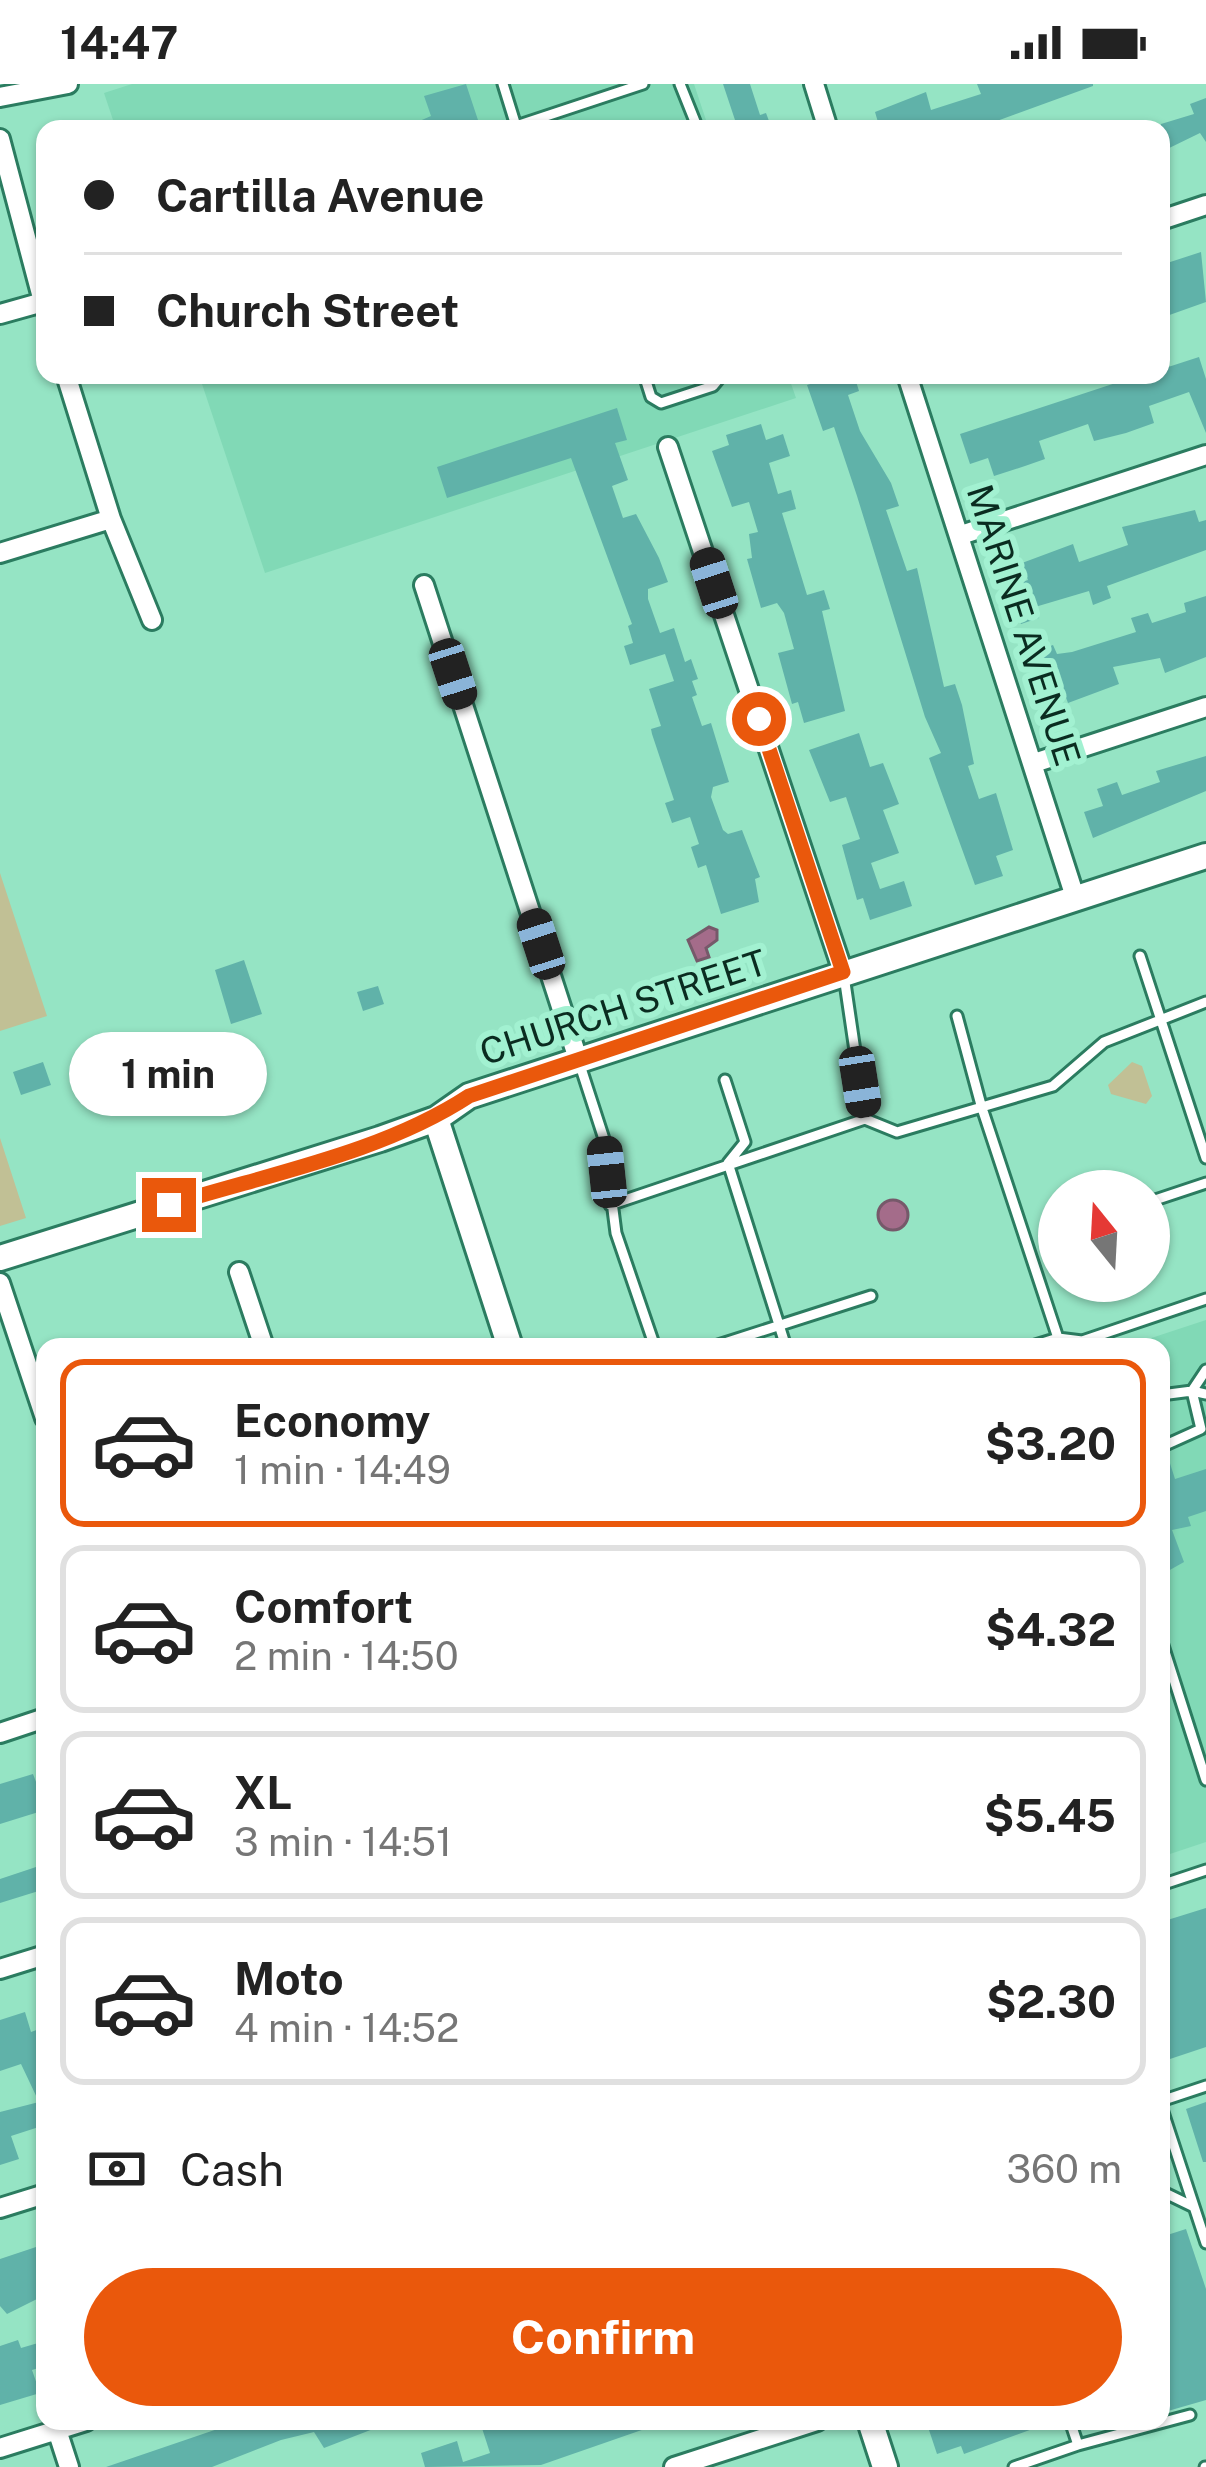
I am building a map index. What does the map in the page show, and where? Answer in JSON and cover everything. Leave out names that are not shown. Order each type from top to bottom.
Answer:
[{"type":"street","points":[[0,97],[68,84]]},
{"type":"street","points":[[817,85],[827,120]]},
{"type":"street","points":[[0,139],[36,275]]},
{"type":"street","points":[[1170,217],[1206,205]]},
{"type":"street","points":[[0,314],[36,307]]},
{"type":"street","points":[[69,384],[111,519],[152,620]]},
{"type":"street","name":"MARINE AVENUE","points":[[911,384],[1075,897]]},
{"type":"street","points":[[668,446],[843,972]]},
{"type":"street","points":[[961,535],[1206,455]]},
{"type":"street","points":[[0,554],[111,519]]},
{"type":"street","points":[[424,585],[579,1062]]},
{"type":"street","points":[[1034,763],[1206,707]]},
{"type":"street","name":"CHURCH STREET","points":[[0,1258],[436,1119],[469,1096],[1206,856]]},
{"type":"street","points":[[436,1119],[507,1338]]},
{"type":"street","points":[[238,1272],[261,1338]]},
{"type":"street","points":[[0,1283],[36,1391]]},
{"type":"street","points":[[0,1733],[36,1721]]},
{"type":"street","points":[[0,1969],[36,1958]]},
{"type":"street","points":[[0,2208],[36,2197]]},
{"type":"street","points":[[0,2448],[57,2430],[69,2467]]},
{"type":"street","points":[[674,2467],[789,2430]]},
{"type":"street","points":[[872,2430],[884,2467]]},
{"type":"lane","points":[[503,84],[514,120]]},
{"type":"lane","points":[[534,120],[643,84]]},
{"type":"lane","points":[[680,84],[694,120]]},
{"type":"lane","points":[[647,384],[651,397],[661,403],[715,384]]},
{"type":"lane","points":[[1140,956],[1206,1157]]},
{"type":"lane","points":[[843,972],[866,1119]]},
{"type":"lane","points":[[610,1205],[866,1119],[897,1132],[1053,1086],[1104,1042],[1206,1002]]},
{"type":"lane","points":[[957,1016],[981,1105],[1058,1338]]},
{"type":"lane","points":[[579,1062],[604,1139],[610,1205],[652,1338]]},
{"type":"lane","points":[[725,1081],[745,1142],[728,1163]]},
{"type":"lane","points":[[728,1163],[783,1338]]},
{"type":"lane","points":[[1170,1195],[1206,1184]]},
{"type":"lane","points":[[738,1338],[871,1296]]},
{"type":"lane","points":[[1091,1338],[1206,1299]]},
{"type":"lane","points":[[1170,1443],[1201,1429],[1192,1391],[1206,1370]]},
{"type":"lane","points":[[1170,1394],[1206,1394]]},
{"type":"lane","points":[[1170,1667],[1206,1780]]},
{"type":"lane","points":[[1170,1882],[1206,1870]]},
{"type":"lane","points":[[1170,2100],[1206,2086]]},
{"type":"lane","points":[[1170,2131],[1206,2243]]},
{"type":"lane","points":[[1170,2195],[1194,2207]]},
{"type":"lane","points":[[1170,2420],[1190,2415]]},
{"type":"lane","points":[[1073,2430],[1078,2445]]},
{"type":"lane","points":[[1014,2467],[1134,2430]]},
{"type":"shaded area","points":[[132,84],[694,84],[706,120],[113,120],[104,93]]},
{"type":"shaded area","points":[[202,384],[791,384],[796,398],[265,573]]},
{"type":"shaded area","points":[[0,873],[47,1016],[0,1031]]},
{"type":"shaded area","points":[[709,927],[717,930],[717,940],[706,948],[709,957],[697,961],[688,940]]},
{"type":"shaded area","points":[[1132,1062],[1142,1066],[1152,1096],[1146,1104],[1111,1094],[1108,1085]]},
{"type":"shaded area","points":[[0,1138],[26,1218],[0,1226]]},
{"type":"shaded area","points":[[893,1200],[904,1204],[908,1215],[904,1226],[893,1230],[882,1226],[878,1215],[882,1204]]},
{"type":"shaded area","points":[[1206,1320],[1206,1842],[1170,1854],[1170,1338],[1151,1338]]},
{"type":"building","points":[[466,84],[478,120],[422,120],[431,116],[424,96]]},
{"type":"building","points":[[723,84],[750,84],[760,115],[766,113],[769,120],[735,120]]},
{"type":"building","points":[[977,84],[1093,84],[1000,120],[877,120],[875,112],[926,92],[931,110],[981,94]]},
{"type":"building","points":[[1206,98],[1206,142],[1200,133],[1170,148],[1170,121],[1194,114],[1190,104]]},
{"type":"building","points":[[1201,252],[1206,302],[1170,315],[1170,262]]},
{"type":"building","points":[[1199,357],[1206,379],[1206,433],[1189,392],[1149,406],[1154,423],[1126,433],[1094,441],[1088,424],[1039,441],[1045,459],[994,476],[988,458],[970,464],[960,434],[1113,384],[1170,384],[1170,366]]},
{"type":"building","points":[[857,384],[859,391],[848,395],[860,431],[899,506],[886,510],[907,571],[917,568],[944,687],[955,684],[962,705],[974,764],[968,766],[979,799],[996,793],[1013,850],[996,856],[1003,876],[975,885],[929,758],[941,753],[925,717],[834,427],[823,431],[807,385]]},
{"type":"building","points":[[617,408],[627,440],[615,443],[628,480],[612,486],[623,518],[636,514],[659,558],[668,582],[648,589],[648,599],[660,633],[674,628],[685,662],[691,659],[698,679],[692,681],[697,695],[692,697],[702,726],[711,723],[729,782],[713,787],[711,797],[723,830],[728,834],[742,830],[760,877],[755,879],[759,902],[721,914],[706,865],[698,868],[691,847],[699,844],[690,817],[672,823],[665,803],[674,800],[652,734],[651,729],[661,726],[649,689],[674,681],[665,654],[630,665],[624,646],[633,643],[628,626],[632,624],[571,458],[447,498],[437,467]]},
{"type":"building","points":[[761,424],[766,440],[783,434],[790,456],[769,463],[778,494],[791,490],[796,509],[782,513],[807,595],[824,590],[830,609],[822,611],[845,711],[804,723],[798,702],[792,704],[778,653],[794,649],[784,613],[777,603],[761,608],[747,559],[752,558],[749,534],[758,532],[749,502],[732,507],[712,451],[729,445],[726,435]]},
{"type":"building","points":[[1195,510],[1199,522],[1206,520],[1206,550],[1107,586],[1111,598],[1093,605],[1089,591],[1035,607],[1039,618],[1021,624],[1008,587],[1028,580],[1022,563],[1073,544],[1079,562],[1128,545],[1122,527]]},
{"type":"building","points":[[1206,596],[1206,657],[1165,673],[1160,658],[1113,667],[1119,684],[1068,703],[1061,684],[1044,690],[1032,653],[1053,645],[1057,654],[1072,652],[1136,632],[1131,618],[1148,613],[1152,623],[1186,612],[1184,603]]},
{"type":"building","points":[[859,733],[870,767],[883,763],[899,804],[883,810],[899,853],[871,863],[880,889],[904,881],[912,906],[870,920],[863,898],[857,900],[842,845],[860,839],[846,797],[830,802],[809,750]]},
{"type":"building","points":[[1206,756],[1206,791],[1093,838],[1084,812],[1103,806],[1097,789],[1117,782],[1122,795],[1160,782],[1156,771]]},
{"type":"building","points":[[244,960],[262,1014],[231,1024],[215,970]]},
{"type":"building","points":[[378,986],[384,1004],[363,1011],[357,992]]},
{"type":"building","points":[[43,1062],[51,1085],[21,1095],[13,1072]]},
{"type":"building","points":[[207,1068],[215,1094],[156,1113],[147,1087]]},
{"type":"building","points":[[1170,1463],[1175,1479],[1206,1469],[1206,1511],[1188,1517],[1191,1526],[1172,1530],[1184,1562],[1170,1570]]},
{"type":"building","points":[[33,1774],[36,1813],[0,1824],[0,1784]]},
{"type":"building","points":[[36,1867],[36,1892],[0,1903],[0,1879]]},
{"type":"building","points":[[1206,1908],[1206,2047],[1170,2059],[1170,1919]]},
{"type":"building","points":[[25,2012],[31,2032],[36,2030],[36,2096],[21,2064],[0,2071],[0,2020]]},
{"type":"building","points":[[1206,2102],[1206,2162],[1203,2162],[1186,2109]]},
{"type":"building","points":[[36,2103],[36,2128],[11,2136],[19,2159],[0,2165],[0,2112]]},
{"type":"building","points":[[1186,2229],[1206,2289],[1206,2400],[1170,2410],[1170,2234]]},
{"type":"building","points":[[36,2247],[36,2300],[7,2314],[0,2306],[0,2259]]},
{"type":"building","points":[[18,2340],[21,2348],[36,2344],[36,2369],[32,2370],[36,2394],[0,2405],[0,2346]]},
{"type":"building","points":[[215,2430],[370,2430],[324,2448],[314,2432],[212,2467],[106,2467]]},
{"type":"building","points":[[483,2430],[642,2430],[541,2465],[425,2467],[421,2453],[457,2441],[463,2462],[490,2453]]},
{"type":"building","points":[[929,2430],[1030,2430],[964,2454],[961,2446],[937,2454]]},
{"type":"route","points":[[169,1205],[397,1133],[436,1119],[469,1096],[843,972],[759,719]]}]
